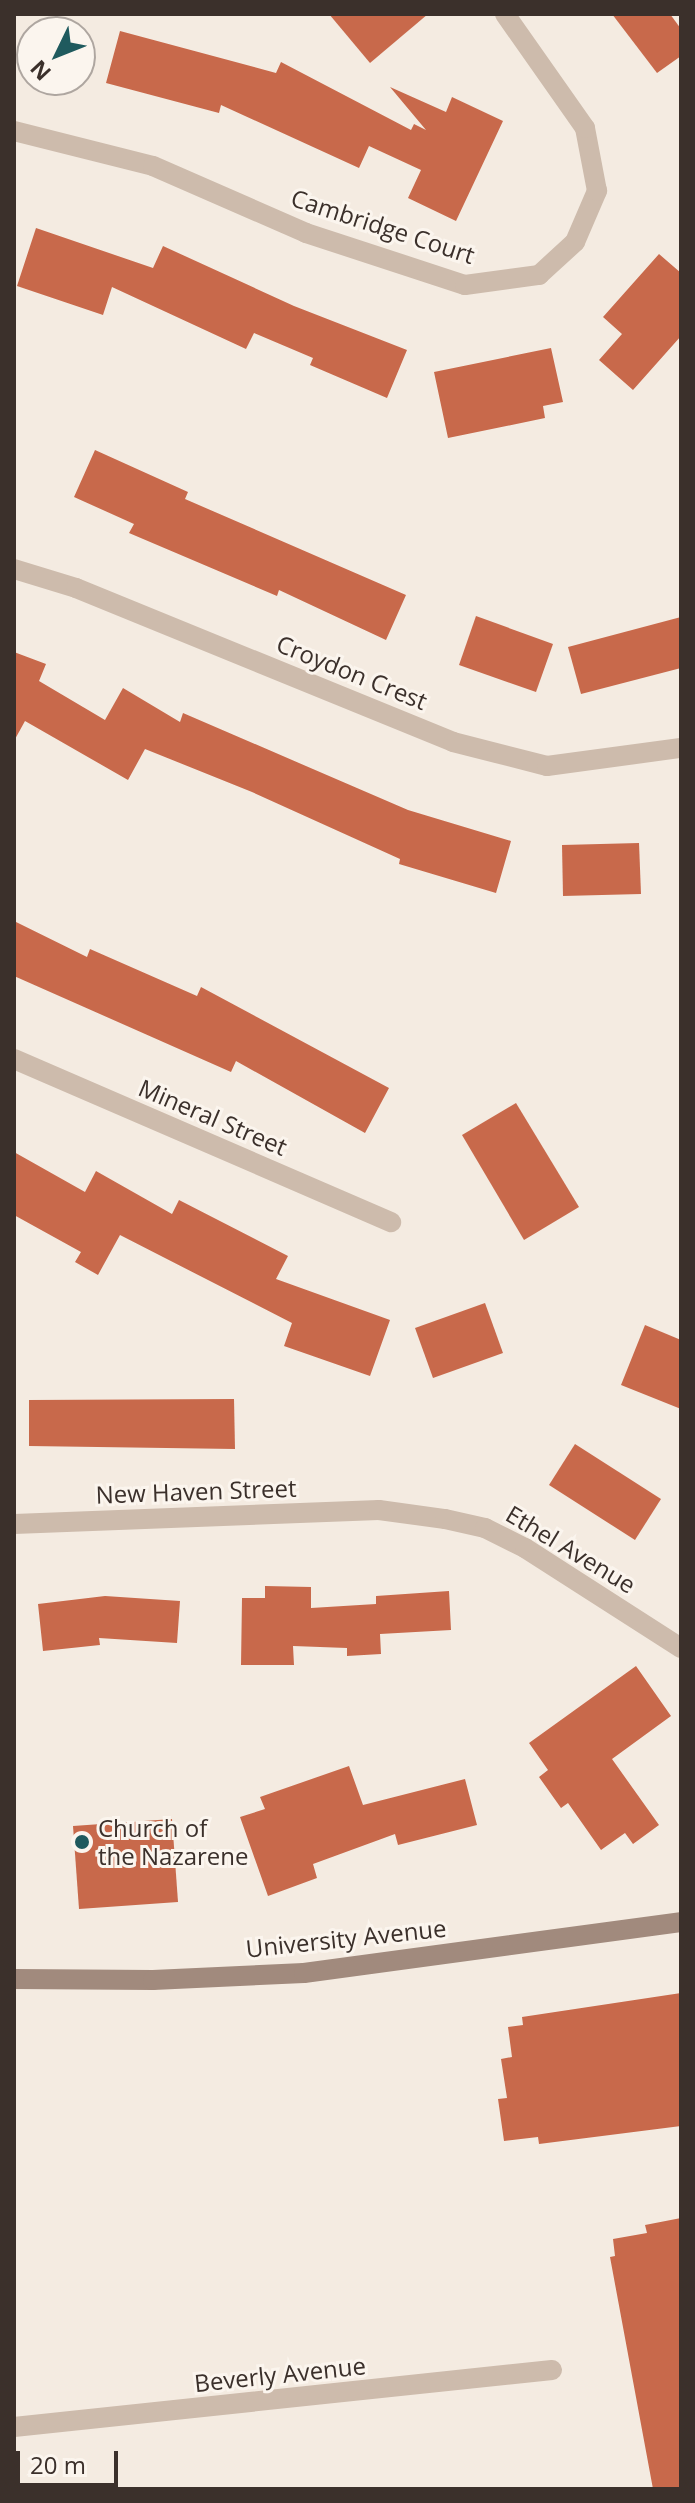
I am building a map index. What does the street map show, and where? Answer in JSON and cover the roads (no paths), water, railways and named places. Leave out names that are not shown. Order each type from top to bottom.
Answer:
[{"type":"main road","name":"University Avenue","points":[[14,1979],[153,1980],[304,1973],[681,1922]]},
{"type":"street","name":"Cambridge Court","points":[[14,131],[153,166],[306,233],[465,285],[539,275],[575,242],[597,191],[585,128],[505,14]]},
{"type":"street","name":"Croydon Crest","points":[[14,569],[76,588],[453,742],[547,766],[681,748]]},
{"type":"street","name":"Mineral Street","points":[[14,1059],[391,1222]]},
{"type":"street","name":"New Haven Street","points":[[14,1524],[379,1510]]},
{"type":"street","name":"Ethel Avenue","points":[[379,1510],[485,1528],[568,1574],[681,1648]]},
{"type":"street","name":"Beverly Avenue","points":[[14,2427],[552,2370]]},
{"type":"place","name":"Church of the Nazarene","points":[[82,1842]]}]
